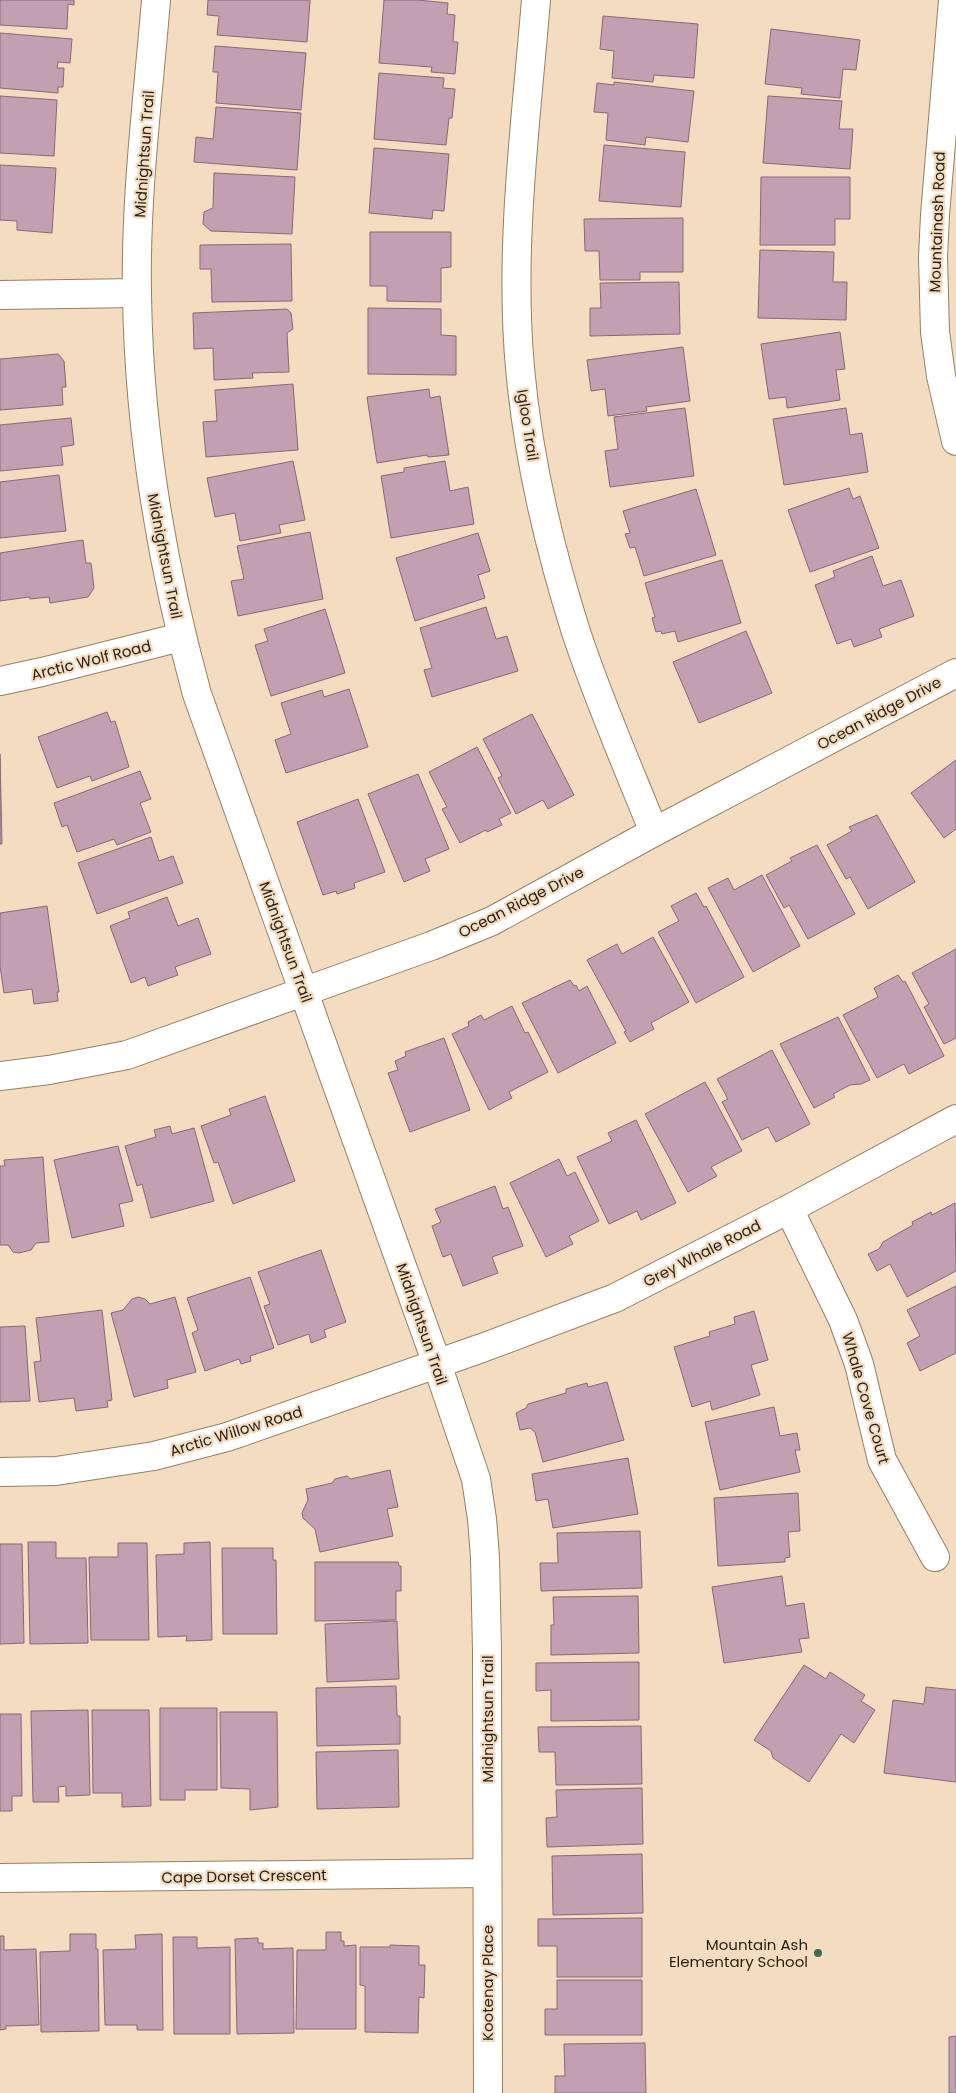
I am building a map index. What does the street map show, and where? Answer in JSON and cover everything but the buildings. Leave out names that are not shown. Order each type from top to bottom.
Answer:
[{"type":"street","name":"Midnightsun Trail","points":[[156,0],[139,203],[136,293],[144,422],[160,539],[181,637],[197,694],[437,1364],[476,1479],[482,1518],[487,1642],[487,1873]]},
{"type":"street","name":"Igloo Trail","points":[[536,0],[518,229],[517,306],[520,368],[529,437],[558,572],[577,633],[654,832]]},
{"type":"street","name":"Mountainash Road","points":[[953,0],[935,215],[933,266],[935,332],[941,376],[956,441]]},
{"type":"street","points":[[0,295],[136,293]]},
{"type":"street","name":"Arctic Wolf Road","points":[[0,681],[181,637]]},
{"type":"street","name":"Ocean Ridge Drive","points":[[0,1076],[58,1068],[127,1055],[432,946],[492,920],[654,832],[956,673]]},
{"type":"street","name":"Grey Whale Road","points":[[437,1364],[615,1298],[789,1209],[956,1119]]},
{"type":"street","name":"Whale Cove Court","points":[[789,1209],[846,1329],[859,1364],[882,1460],[935,1557]]},
{"type":"street","name":"Arctic Willow Road","points":[[0,1472],[56,1471],[154,1456],[227,1437],[437,1364]]},
{"type":"street","name":"Cape Dorset Crescent","points":[[0,1878],[487,1873]]},
{"type":"street","name":"Kootenay Place","points":[[487,1873],[488,2093]]},
{"type":"place","name":"Mountain Ash Elementary School","points":[[818,1953]]}]
